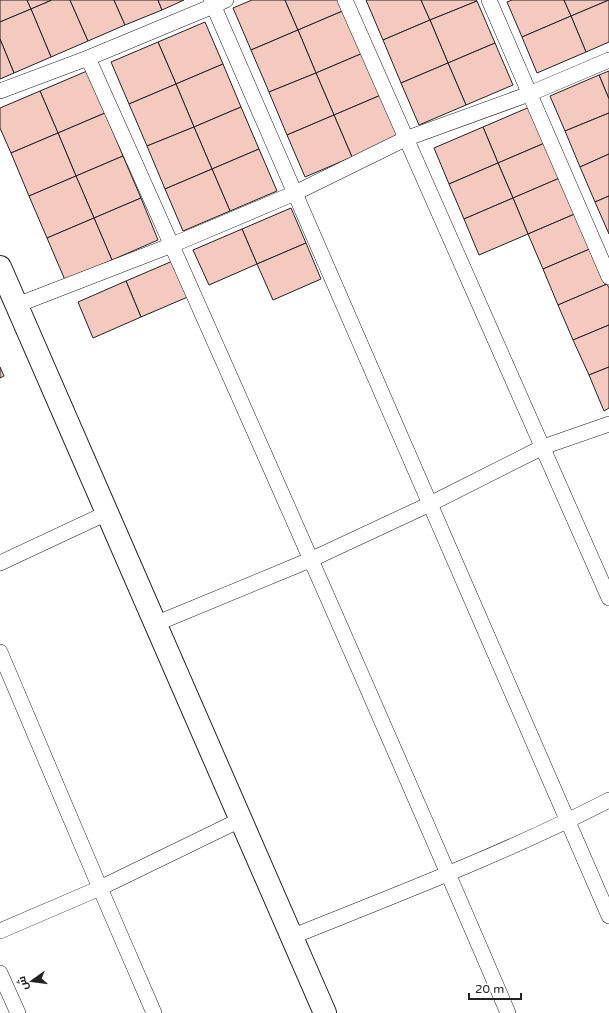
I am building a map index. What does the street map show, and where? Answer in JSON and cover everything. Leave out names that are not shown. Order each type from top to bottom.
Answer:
[{"type":"street","points":[[345,0],[405,139],[609,598]]},
{"type":"street","points":[[489,0],[609,277]]},
{"type":"street","points":[[0,91],[88,58],[217,2],[294,193],[609,916]]},
{"type":"street","points":[[88,58],[449,874],[508,1013]]},
{"type":"street","points":[[17,305],[172,245],[294,193],[405,139],[529,94],[609,60]]},
{"type":"street","points":[[0,267],[325,1013]]},
{"type":"street","points":[[155,624],[310,560],[430,504],[543,447],[609,424]]},
{"type":"street","points":[[0,563],[107,513]]},
{"type":"street","points":[[0,652],[154,1013]]},
{"type":"street","points":[[291,936],[449,874],[568,821],[609,800]]},
{"type":"street","points":[[0,931],[100,888],[240,820]]},
{"type":"street","points":[[0,973],[18,1013]]},
{"type":"building","points":[[0,0],[27,0],[31,9],[0,22]]},
{"type":"building","points":[[27,0],[52,0],[31,9]]},
{"type":"building","points":[[52,0],[70,0],[88,41],[51,57],[31,9]]},
{"type":"building","points":[[70,0],[114,0],[125,25],[88,41]]},
{"type":"building","points":[[114,0],[158,0],[162,10],[125,25]]},
{"type":"building","points":[[158,0],[184,0],[162,10]]},
{"type":"building","points":[[252,0],[285,0],[298,30],[251,50],[233,8]]},
{"type":"building","points":[[285,0],[341,0],[345,10],[298,30]]},
{"type":"building","points":[[366,0],[421,0],[430,20],[383,40]]},
{"type":"building","points":[[421,0],[476,0],[477,1],[430,20]]},
{"type":"building","points":[[512,0],[564,0],[571,16],[522,37],[507,2]]},
{"type":"building","points":[[564,0],[609,0],[571,16]]},
{"type":"building","points":[[609,0],[609,42],[586,52],[571,16]]},
{"type":"building","points":[[477,1],[495,43],[448,63],[430,20]]},
{"type":"building","points":[[31,9],[51,57],[14,73],[0,39],[0,22]]},
{"type":"building","points":[[345,10],[363,53],[316,73],[298,30]]},
{"type":"building","points":[[571,16],[586,52],[537,73],[522,37]]},
{"type":"building","points":[[430,20],[448,63],[401,83],[383,40]]},
{"type":"building","points":[[205,22],[223,64],[176,84],[158,42]]},
{"type":"building","points":[[298,30],[316,73],[269,92],[251,50]]},
{"type":"building","points":[[0,39],[14,73],[0,79]]},
{"type":"building","points":[[158,42],[176,84],[129,104],[111,62]]},
{"type":"building","points":[[495,43],[513,85],[466,105],[448,63]]},
{"type":"building","points":[[363,53],[381,95],[334,115],[316,73]]},
{"type":"building","points":[[448,63],[466,105],[419,125],[401,83]]},
{"type":"building","points":[[223,64],[241,107],[194,127],[176,84]]},
{"type":"building","points":[[87,71],[105,113],[58,133],[40,91]]},
{"type":"building","points":[[609,71],[609,99],[599,75]]},
{"type":"building","points":[[316,73],[334,115],[287,135],[269,92]]},
{"type":"building","points":[[599,75],[609,99],[609,113],[565,131],[550,96]]},
{"type":"building","points":[[176,84],[194,127],[147,146],[129,104]]},
{"type":"building","points":[[40,91],[58,133],[11,153],[0,128],[0,108]]},
{"type":"building","points":[[381,95],[399,137],[352,157],[334,115]]},
{"type":"building","points":[[532,106],[547,142],[498,163],[483,127]]},
{"type":"building","points":[[241,107],[259,149],[212,169],[194,127]]},
{"type":"building","points":[[105,113],[123,156],[76,176],[58,133]]},
{"type":"building","points":[[609,113],[609,154],[580,167],[565,131]]},
{"type":"building","points":[[334,115],[352,157],[305,177],[287,135]]},
{"type":"building","points":[[194,127],[212,169],[165,189],[147,146]]},
{"type":"building","points":[[483,127],[498,163],[449,184],[434,148]]},
{"type":"building","points":[[58,133],[76,176],[29,196],[11,153]]},
{"type":"building","points":[[547,142],[562,177],[513,198],[498,163]]},
{"type":"building","points":[[259,149],[277,191],[230,211],[212,169]]},
{"type":"building","points":[[609,154],[609,196],[595,202],[580,167]]},
{"type":"building","points":[[123,156],[141,198],[94,218],[76,176]]},
{"type":"building","points":[[498,163],[513,198],[464,219],[449,184]]},
{"type":"building","points":[[212,169],[230,211],[183,231],[165,189]]},
{"type":"building","points":[[76,176],[94,218],[47,238],[29,196]]},
{"type":"building","points":[[562,177],[577,213],[528,234],[513,198]]},
{"type":"building","points":[[609,196],[609,234],[595,202]]},
{"type":"building","points":[[141,198],[158,240],[112,260],[94,218]]},
{"type":"building","points":[[513,198],[528,234],[479,255],[464,219]]},
{"type":"building","points":[[291,208],[306,243],[257,264],[242,229]]},
{"type":"building","points":[[577,213],[592,248],[543,269],[528,234]]},
{"type":"building","points":[[94,218],[112,260],[65,280],[47,238]]},
{"type":"building","points":[[242,229],[257,264],[209,285],[193,250]]},
{"type":"building","points":[[306,243],[321,279],[273,300],[257,264]]},
{"type":"building","points":[[592,248],[607,284],[558,305],[543,269]]},
{"type":"building","points":[[175,260],[190,296],[141,317],[126,281]]},
{"type":"building","points":[[126,281],[141,317],[93,338],[78,302]]},
{"type":"building","points":[[607,284],[609,288],[609,325],[573,340],[558,305]]},
{"type":"building","points":[[609,325],[609,367],[589,375],[573,340]]},
{"type":"building","points":[[0,367],[4,376],[0,378]]},
{"type":"building","points":[[609,367],[609,408],[604,411],[589,375]]}]
